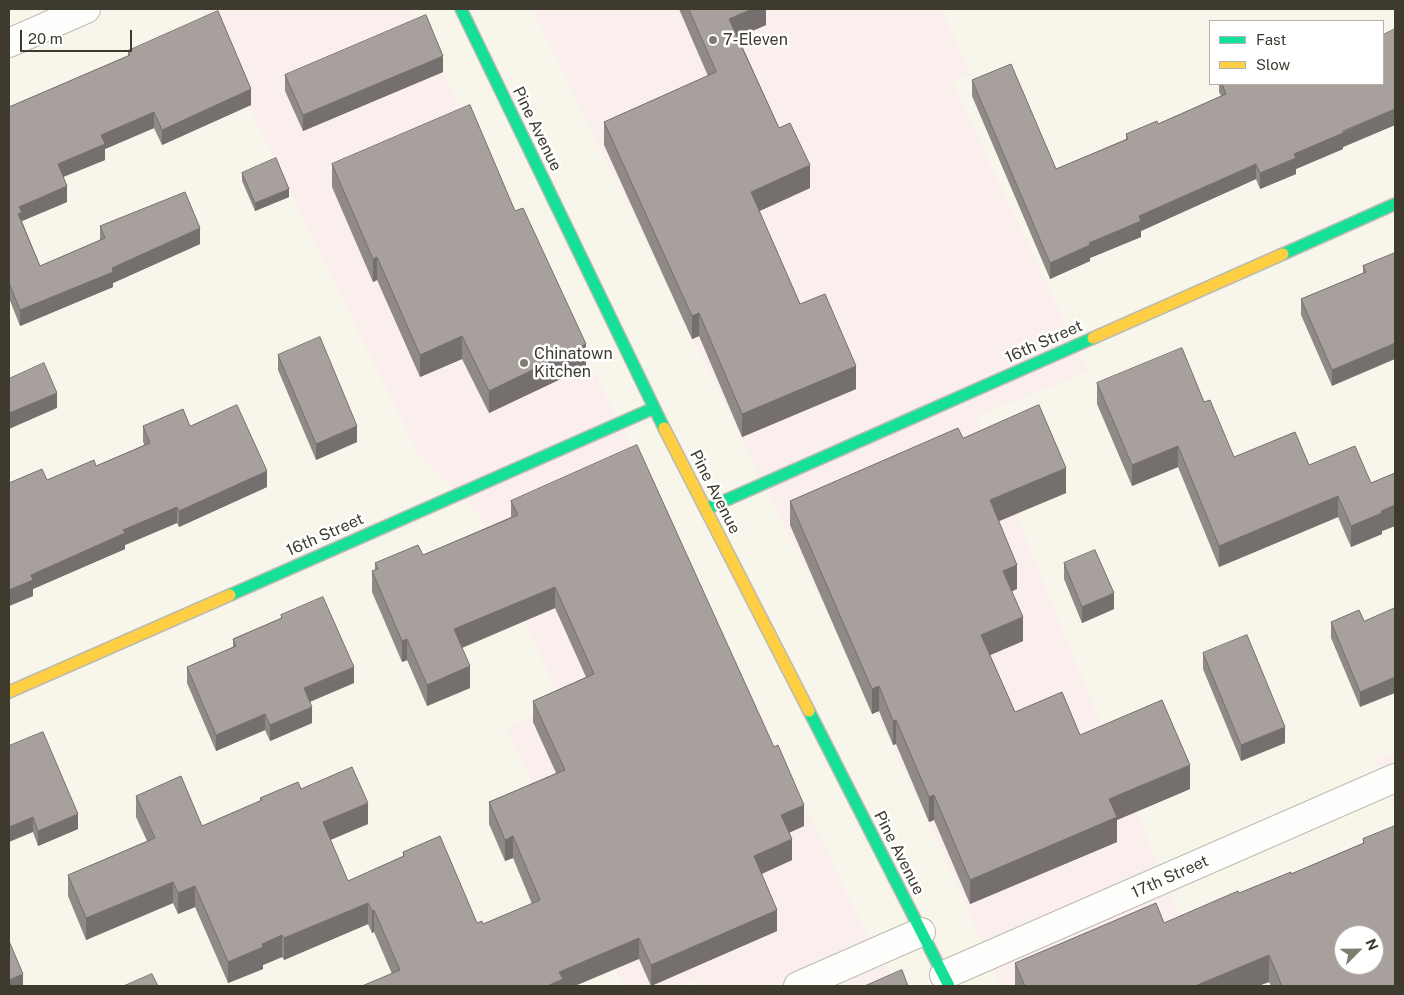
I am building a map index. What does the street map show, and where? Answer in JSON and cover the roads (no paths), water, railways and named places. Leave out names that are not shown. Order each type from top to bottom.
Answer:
[{"type":"street","points":[[9,44],[86,9]]},
{"type":"street","name":"Pine Avenue","points":[[461,9],[654,408],[947,981]]},
{"type":"street","name":"16th Street","points":[[706,509],[1395,204]]},
{"type":"street","name":"16th Street","points":[[9,692],[654,408]]},
{"type":"street","name":"17th Street","points":[[947,981],[1395,778]]},
{"type":"street","points":[[798,986],[921,932]]},
{"type":"place","name":"7-Eleven","points":[[713,40]]},
{"type":"place","name":"Chinatown Kitchen","points":[[524,363]]}]
